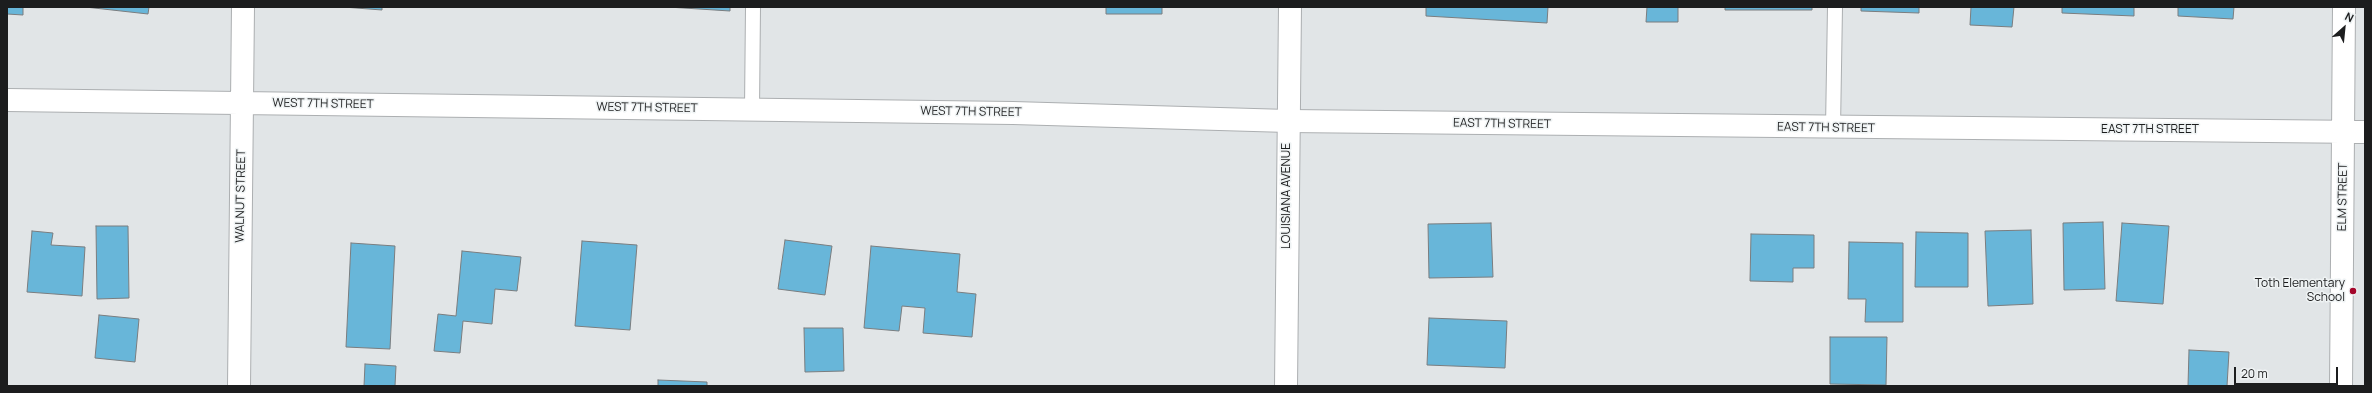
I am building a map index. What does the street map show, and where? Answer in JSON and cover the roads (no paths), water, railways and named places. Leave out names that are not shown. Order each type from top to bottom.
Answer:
[{"type":"street","name":"WALNUT STREET","points":[[239,386],[242,7]]},
{"type":"street","name":"LOUISIANA AVENUE","points":[[1286,386],[1290,7]]},
{"type":"street","name":"ELM STREET","points":[[2341,386],[2354,132],[2344,7]]},
{"type":"street","name":"WEST 7TH STREET","points":[[7,100],[1013,113],[1288,121]]},
{"type":"street","name":"EAST 7TH STREET","points":[[1288,121],[1833,128],[2354,132]]},
{"type":"lane","points":[[752,109],[753,7]]},
{"type":"lane","points":[[1833,128],[1835,7]]},
{"type":"place","name":"Toth Elementary School","points":[[2353,291]]}]
